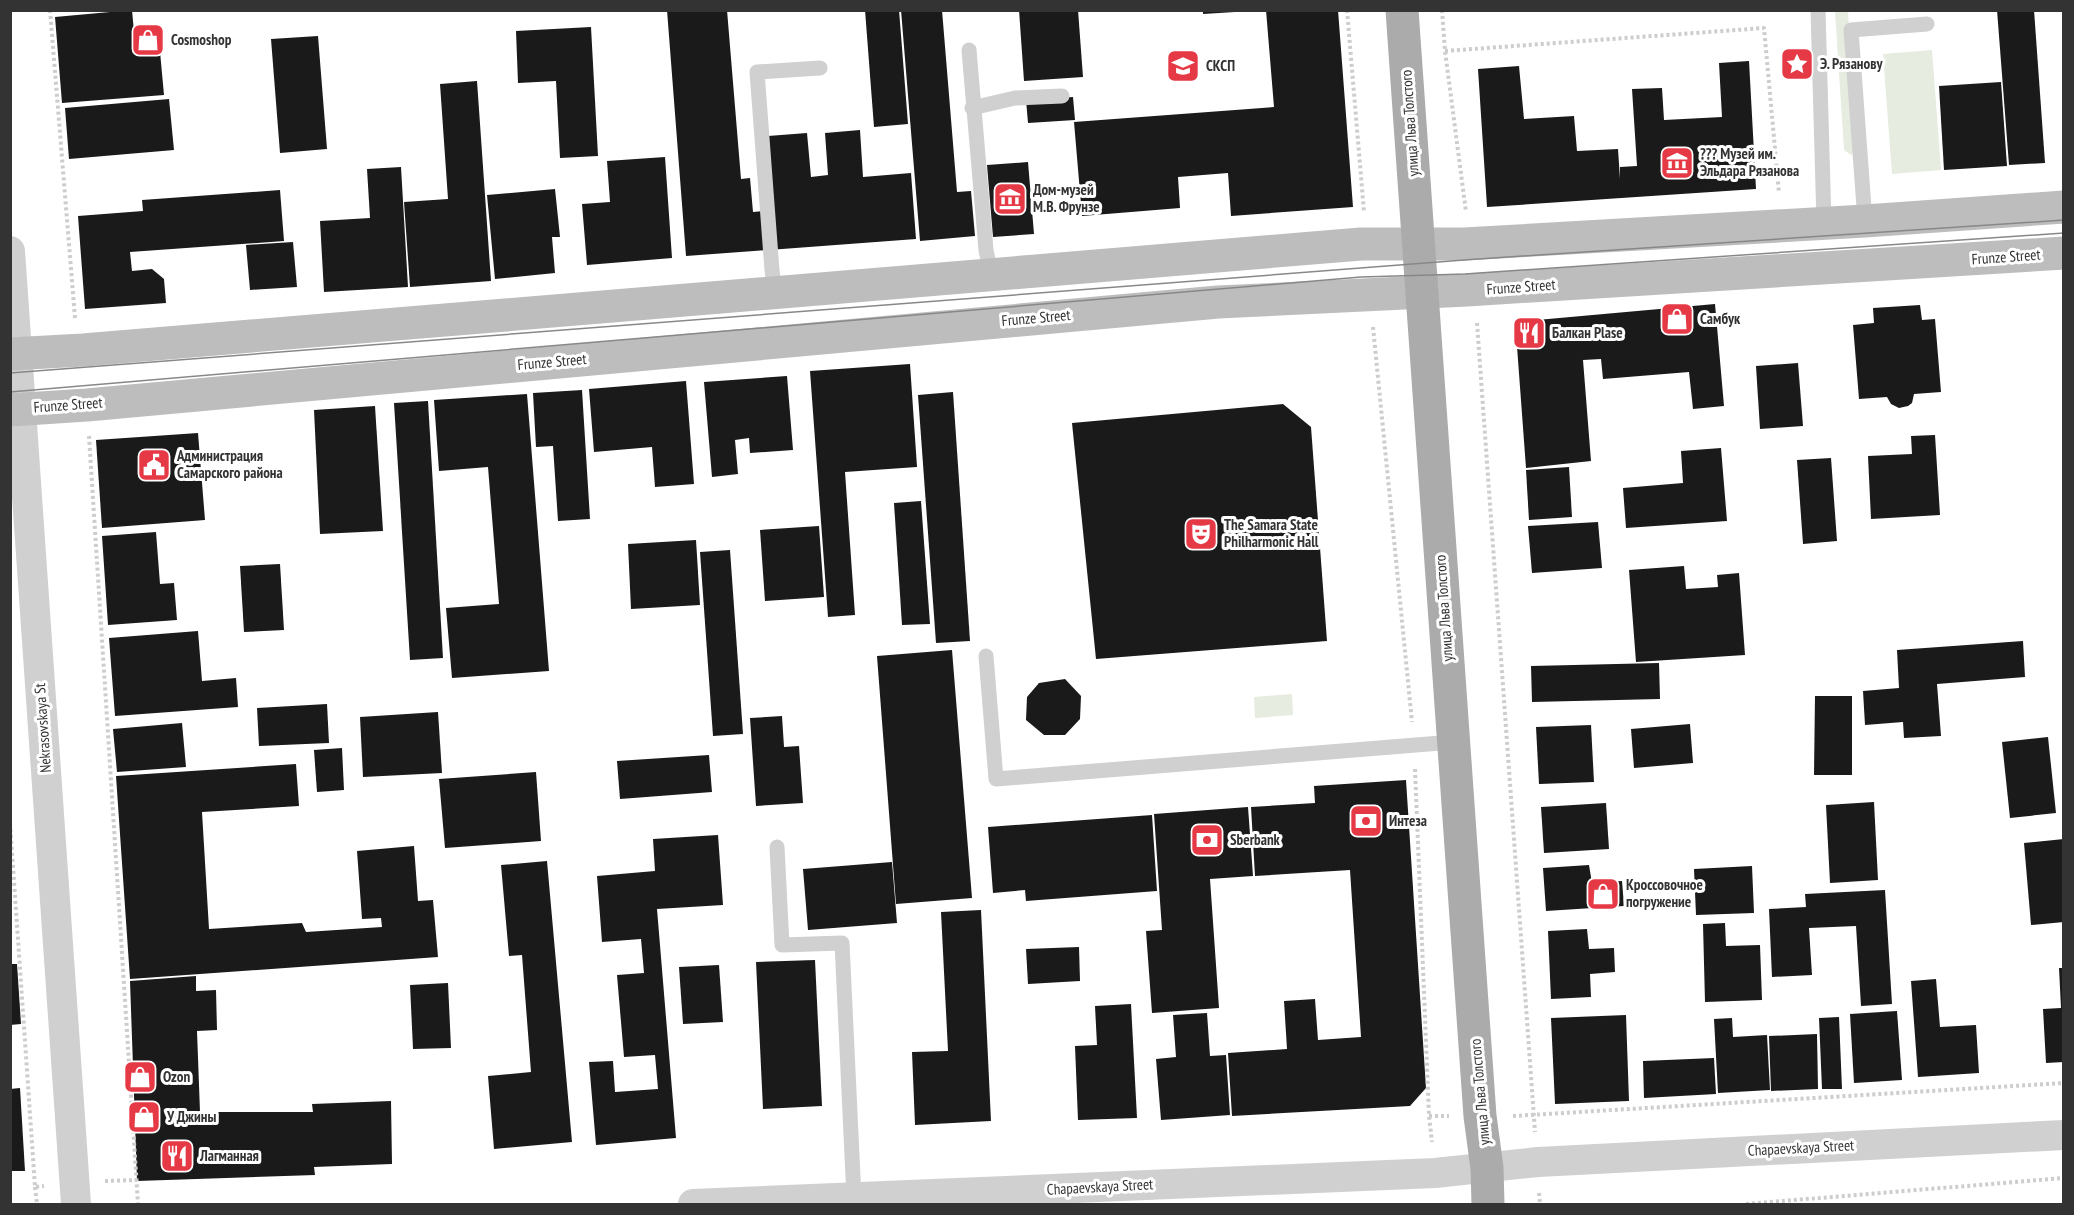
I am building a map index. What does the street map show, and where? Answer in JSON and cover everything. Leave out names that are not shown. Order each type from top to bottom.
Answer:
[{"type":"main road","name":"улица Льва Толстого","points":[[1402,10],[1488,1204]]},
{"type":"main road","points":[[14,354],[1361,244],[1464,244],[2064,207]]},
{"type":"main road","name":"Frunze Street","points":[[16,409],[1218,302],[1467,290],[2064,253]]},
{"type":"street","name":"Nekrasovskaya St","points":[[10,251],[16,409],[76,1204]]},
{"type":"street","name":"Chapaevskaya Street","points":[[693,1204],[1435,1173],[1538,1162],[2064,1135]]},
{"type":"lane","points":[[1818,10],[1824,223]]},
{"type":"lane","points":[[1865,221],[1851,30],[1927,24]]},
{"type":"lane","points":[[969,50],[972,108],[986,250],[991,274]]},
{"type":"lane","points":[[775,292],[771,270],[757,72],[820,68]]},
{"type":"lane","points":[[972,108],[1015,98],[1062,96]]},
{"type":"lane","points":[[986,656],[996,779],[1453,742]]},
{"type":"lane","points":[[777,847],[782,945],[842,943],[854,1198]]},
{"type":"path","points":[[1347,10],[1365,209],[1361,244]]},
{"type":"path","points":[[1442,10],[1467,220],[1464,244]]},
{"type":"path","points":[[1446,51],[1764,28],[1779,197]]},
{"type":"path","points":[[1467,290],[1476,312],[1480,352],[1540,1204]]},
{"type":"path","points":[[89,426],[138,1204]]},
{"type":"path","points":[[1429,1116],[1533,1117],[2064,1083]]},
{"type":"path","points":[[1746,1204],[2064,1178]]},
{"type":"path","points":[[35,1187],[37,1204]]},
{"type":"shaded area","points":[[1835,11],[1848,11],[1857,149],[1851,155],[1844,150]]},
{"type":"shaded area","points":[[1932,50],[1941,170],[1892,174],[1883,54]]},
{"type":"shaded area","points":[[1292,694],[1293,715],[1255,718],[1254,697]]},
{"type":"building","points":[[132,10],[134,32],[158,30],[164,95],[62,103],[55,17]]},
{"type":"building","points":[[667,10],[727,10],[741,179],[750,178],[753,212],[774,210],[768,136],[807,133],[811,177],[828,175],[825,133],[860,130],[863,177],[911,173],[916,239],[686,256]]},
{"type":"building","points":[[865,10],[899,10],[908,124],[874,127]]},
{"type":"building","points":[[901,10],[942,10],[957,192],[971,191],[975,236],[920,241]]},
{"type":"building","points":[[1019,10],[1078,10],[1083,77],[1024,81]]},
{"type":"building","points":[[1203,10],[1235,10],[1235,12],[1203,14]]},
{"type":"building","points":[[1266,10],[1338,10],[1353,207],[1231,216],[1228,173],[1178,177],[1180,208],[1082,216],[1074,122],[1274,107]]},
{"type":"building","points":[[1997,10],[2034,10],[2045,163],[2009,165]]},
{"type":"building","points":[[591,27],[598,156],[560,158],[556,81],[518,83],[516,31]]},
{"type":"building","points":[[318,36],[327,149],[280,153],[271,39]]},
{"type":"building","points":[[1749,61],[1756,189],[1487,207],[1478,69],[1519,66],[1524,119],[1574,116],[1577,151],[1618,149],[1620,179],[1620,167],[1637,166],[1632,89],[1662,88],[1664,120],[1722,117],[1719,63]]},
{"type":"building","points":[[477,81],[491,281],[410,287],[404,202],[448,199],[440,84]]},
{"type":"building","points":[[2001,82],[2007,166],[1944,170],[1939,86]]},
{"type":"building","points":[[1073,97],[1075,120],[1028,123],[1026,100]]},
{"type":"building","points":[[169,99],[174,150],[69,159],[65,108]]},
{"type":"building","points":[[665,157],[672,258],[587,265],[582,204],[610,202],[607,161]]},
{"type":"building","name":"Дом-музей М.В. Фрунзе","points":[[1028,162],[1034,234],[993,237],[987,165]]},
{"type":"building","points":[[401,167],[408,287],[324,292],[320,221],[370,218],[367,169]]},
{"type":"building","points":[[555,189],[560,237],[552,237],[555,273],[495,279],[487,195]]},
{"type":"building","points":[[280,190],[284,241],[130,252],[132,271],[152,269],[164,279],[166,303],[85,309],[78,216],[143,211],[142,200]]},
{"type":"building","points":[[293,242],[297,287],[250,290],[246,245]]},
{"type":"building","points":[[1715,304],[1724,406],[1693,409],[1689,372],[1603,379],[1601,359],[1583,360],[1591,461],[1526,468],[1516,333],[1526,321]]},
{"type":"building","points":[[1920,305],[1922,320],[1935,319],[1941,392],[1914,394],[1912,403],[1899,408],[1891,404],[1887,397],[1859,399],[1853,325],[1874,323],[1873,308]]},
{"type":"building","points":[[1798,363],[1803,426],[1760,429],[1756,366]]},
{"type":"building","points":[[910,364],[917,467],[845,472],[855,615],[828,617],[810,371]]},
{"type":"building","points":[[787,376],[793,450],[750,453],[749,438],[735,440],[738,474],[712,477],[704,382]]},
{"type":"building","points":[[686,381],[694,484],[655,487],[652,447],[594,452],[589,389]]},
{"type":"building","points":[[582,390],[590,519],[558,521],[553,446],[536,447],[533,393]]},
{"type":"building","points":[[953,392],[970,641],[936,643],[918,395]]},
{"type":"building","points":[[527,394],[549,671],[452,678],[446,608],[499,604],[488,467],[439,471],[434,400]]},
{"type":"building","points":[[428,401],[443,658],[410,660],[394,403]]},
{"type":"building","name":"The Samara State Philharmonic Hall","points":[[1283,404],[1311,427],[1327,641],[1096,659],[1072,423]]},
{"type":"building","points":[[375,406],[383,531],[320,534],[314,410]]},
{"type":"building","points":[[198,433],[205,520],[102,528],[96,440]]},
{"type":"building","points":[[1935,435],[1940,515],[1871,519],[1868,456],[1912,454],[1911,436]]},
{"type":"building","points":[[1721,448],[1727,521],[1626,528],[1623,488],[1683,483],[1681,451]]},
{"type":"building","points":[[1831,458],[1837,541],[1803,544],[1797,460]]},
{"type":"building","points":[[1569,467],[1572,517],[1529,520],[1526,470]]},
{"type":"building","points":[[921,501],[930,624],[902,625],[894,503]]},
{"type":"building","points":[[1598,522],[1602,568],[1532,573],[1528,526]]},
{"type":"building","points":[[819,526],[824,597],[765,601],[760,530]]},
{"type":"building","points":[[156,532],[160,584],[174,583],[177,620],[108,625],[102,536]]},
{"type":"building","points":[[696,540],[700,605],[631,609],[628,544]]},
{"type":"building","points":[[730,550],[743,734],[713,736],[700,552]]},
{"type":"building","points":[[280,564],[284,630],[244,632],[240,566]]},
{"type":"building","points":[[1684,566],[1686,589],[1718,587],[1717,575],[1739,573],[1745,655],[1636,662],[1629,570]]},
{"type":"building","points":[[198,631],[202,681],[236,678],[238,707],[115,716],[109,638]]},
{"type":"building","points":[[2023,641],[2025,677],[1937,684],[1941,736],[1904,738],[1903,722],[1865,725],[1863,691],[1899,688],[1897,650]]},
{"type":"building","points":[[952,650],[972,898],[896,904],[877,656]]},
{"type":"building","points":[[1659,663],[1660,699],[1532,702],[1531,666]]},
{"type":"building","points":[[1065,679],[1081,696],[1080,719],[1065,735],[1044,735],[1026,720],[1027,697],[1039,683]]},
{"type":"building","points":[[1815,696],[1852,696],[1852,775],[1814,775]]},
{"type":"building","points":[[327,704],[329,743],[259,746],[257,708]]},
{"type":"building","points":[[438,712],[442,773],[363,777],[360,717]]},
{"type":"building","points":[[782,716],[784,747],[799,746],[803,803],[756,806],[750,718]]},
{"type":"building","points":[[182,723],[186,767],[117,772],[113,729]]},
{"type":"building","points":[[1690,724],[1693,763],[1634,768],[1631,729]]},
{"type":"building","points":[[1591,725],[1594,782],[1539,784],[1536,727]]},
{"type":"building","points":[[2048,737],[2056,813],[2010,818],[2002,742]]},
{"type":"building","points":[[342,748],[344,790],[317,792],[314,750]]},
{"type":"building","points":[[709,755],[712,792],[620,799],[617,761]]},
{"type":"building","points":[[296,764],[299,806],[202,812],[209,929],[302,923],[306,932],[382,927],[381,918],[362,919],[357,851],[414,846],[418,901],[433,900],[438,957],[130,979],[116,776]]},
{"type":"building","points":[[536,772],[541,841],[445,848],[439,779]]},
{"type":"building","points":[[1406,780],[1426,1088],[1410,1106],[1232,1116],[1228,1053],[1287,1049],[1284,1001],[1315,999],[1318,1040],[1361,1037],[1350,870],[1255,876],[1251,807],[1315,803],[1314,786]]},
{"type":"building","points":[[1874,802],[1878,880],[1830,883],[1826,805]]},
{"type":"building","points":[[1606,803],[1609,849],[1544,853],[1541,807]]},
{"type":"building","points":[[1248,807],[1253,876],[1210,879],[1219,1008],[1152,1013],[1146,931],[1162,930],[1154,814]]},
{"type":"building","points":[[1152,815],[1157,891],[1026,901],[1025,890],[993,893],[988,827]]},
{"type":"building","points":[[718,835],[723,905],[657,909],[676,1138],[596,1145],[589,1062],[613,1061],[615,1092],[658,1089],[655,1055],[624,1057],[617,975],[644,973],[641,939],[602,942],[597,876],[655,871],[653,839]]},
{"type":"building","points":[[2064,839],[2064,922],[2031,925],[2024,843]]},
{"type":"building","points":[[547,861],[572,1142],[494,1149],[488,1076],[531,1072],[522,955],[509,956],[501,865]]},
{"type":"building","points":[[892,862],[897,923],[808,930],[803,869]]},
{"type":"building","points":[[1589,865],[1592,883],[1622,881],[1624,906],[1546,911],[1543,868]]},
{"type":"building","points":[[1752,866],[1754,913],[1696,915],[1694,869]]},
{"type":"building","points":[[1885,890],[1892,1004],[1861,1006],[1856,926],[1809,928],[1812,975],[1772,977],[1769,909],[1806,907],[1805,894]]},
{"type":"building","points":[[981,910],[991,1121],[915,1125],[912,1052],[948,1051],[941,912]]},
{"type":"building","points":[[1725,923],[1726,946],[1760,945],[1762,1000],[1705,1002],[1703,924]]},
{"type":"building","points":[[1587,929],[1589,949],[1614,948],[1615,972],[1590,974],[1591,997],[1551,999],[1548,931]]},
{"type":"building","points":[[1079,947],[1080,981],[1028,984],[1026,949]]},
{"type":"building","points":[[815,960],[822,1106],[763,1109],[756,962]]},
{"type":"building","points":[[10,964],[17,964],[21,1024],[10,1025]]},
{"type":"building","points":[[719,965],[723,1022],[683,1024],[679,967]]},
{"type":"building","points":[[2059,968],[2064,968],[2064,1062],[2046,1063],[2043,1009],[2061,1008]]},
{"type":"building","points":[[196,976],[196,991],[216,990],[217,1030],[197,1031],[200,1112],[313,1112],[312,1104],[391,1101],[392,1164],[314,1167],[315,1175],[137,1181],[130,981]]},
{"type":"building","points":[[1936,979],[1940,1027],[1976,1025],[1979,1073],[1918,1077],[1911,981]]},
{"type":"building","points":[[448,983],[451,1048],[413,1049],[410,985]]},
{"type":"building","points":[[1131,1004],[1137,1118],[1078,1120],[1075,1046],[1097,1045],[1095,1006]]},
{"type":"building","points":[[1897,1011],[1902,1080],[1854,1083],[1850,1014]]},
{"type":"building","points":[[1207,1013],[1210,1056],[1226,1055],[1230,1115],[1161,1120],[1156,1059],[1176,1057],[1173,1015]]},
{"type":"building","points":[[1626,1015],[1629,1101],[1555,1104],[1551,1018]]},
{"type":"building","points":[[1839,1017],[1842,1089],[1822,1089],[1819,1018]]},
{"type":"building","points":[[1732,1018],[1733,1037],[1767,1035],[1770,1090],[1718,1093],[1714,1019]]},
{"type":"building","points":[[1817,1034],[1818,1089],[1771,1091],[1769,1036]]},
{"type":"building","points":[[1714,1058],[1716,1094],[1644,1098],[1643,1061]]},
{"type":"building","points":[[20,1088],[25,1171],[10,1171],[10,1089]]},
{"type":"tram line","points":[[10,373],[1464,260],[2064,220]]},
{"type":"tram line","points":[[10,392],[1361,277],[1465,274],[2064,233]]},
{"type":"place","name":"Cosmoshop","points":[[148,40]]},
{"type":"place","name":"Э. Рязанову","points":[[1797,64]]},
{"type":"place","name":"СКСП","points":[[1183,66]]},
{"type":"place","name":"??? Музей им. Эльдара Рязанова","points":[[1677,163]]},
{"type":"place","name":"Дом-музей М.В. Фрунзе","points":[[1010,199]]},
{"type":"place","name":"Самбук","points":[[1677,319]]},
{"type":"place","name":"Балкан Plase","points":[[1529,333]]},
{"type":"place","name":"Администрация Самарского района","points":[[154,465]]},
{"type":"place","name":"The Samara State Philharmonic Hall","points":[[1201,534]]},
{"type":"place","name":"Интеза","points":[[1366,821]]},
{"type":"place","name":"Sberbank","points":[[1207,840]]},
{"type":"place","name":"Кроссовочное погружение","points":[[1603,894]]},
{"type":"place","name":"Ozon","points":[[140,1077]]},
{"type":"place","name":"У Джины","points":[[144,1117]]},
{"type":"place","name":"Лагманная","points":[[177,1156]]}]
